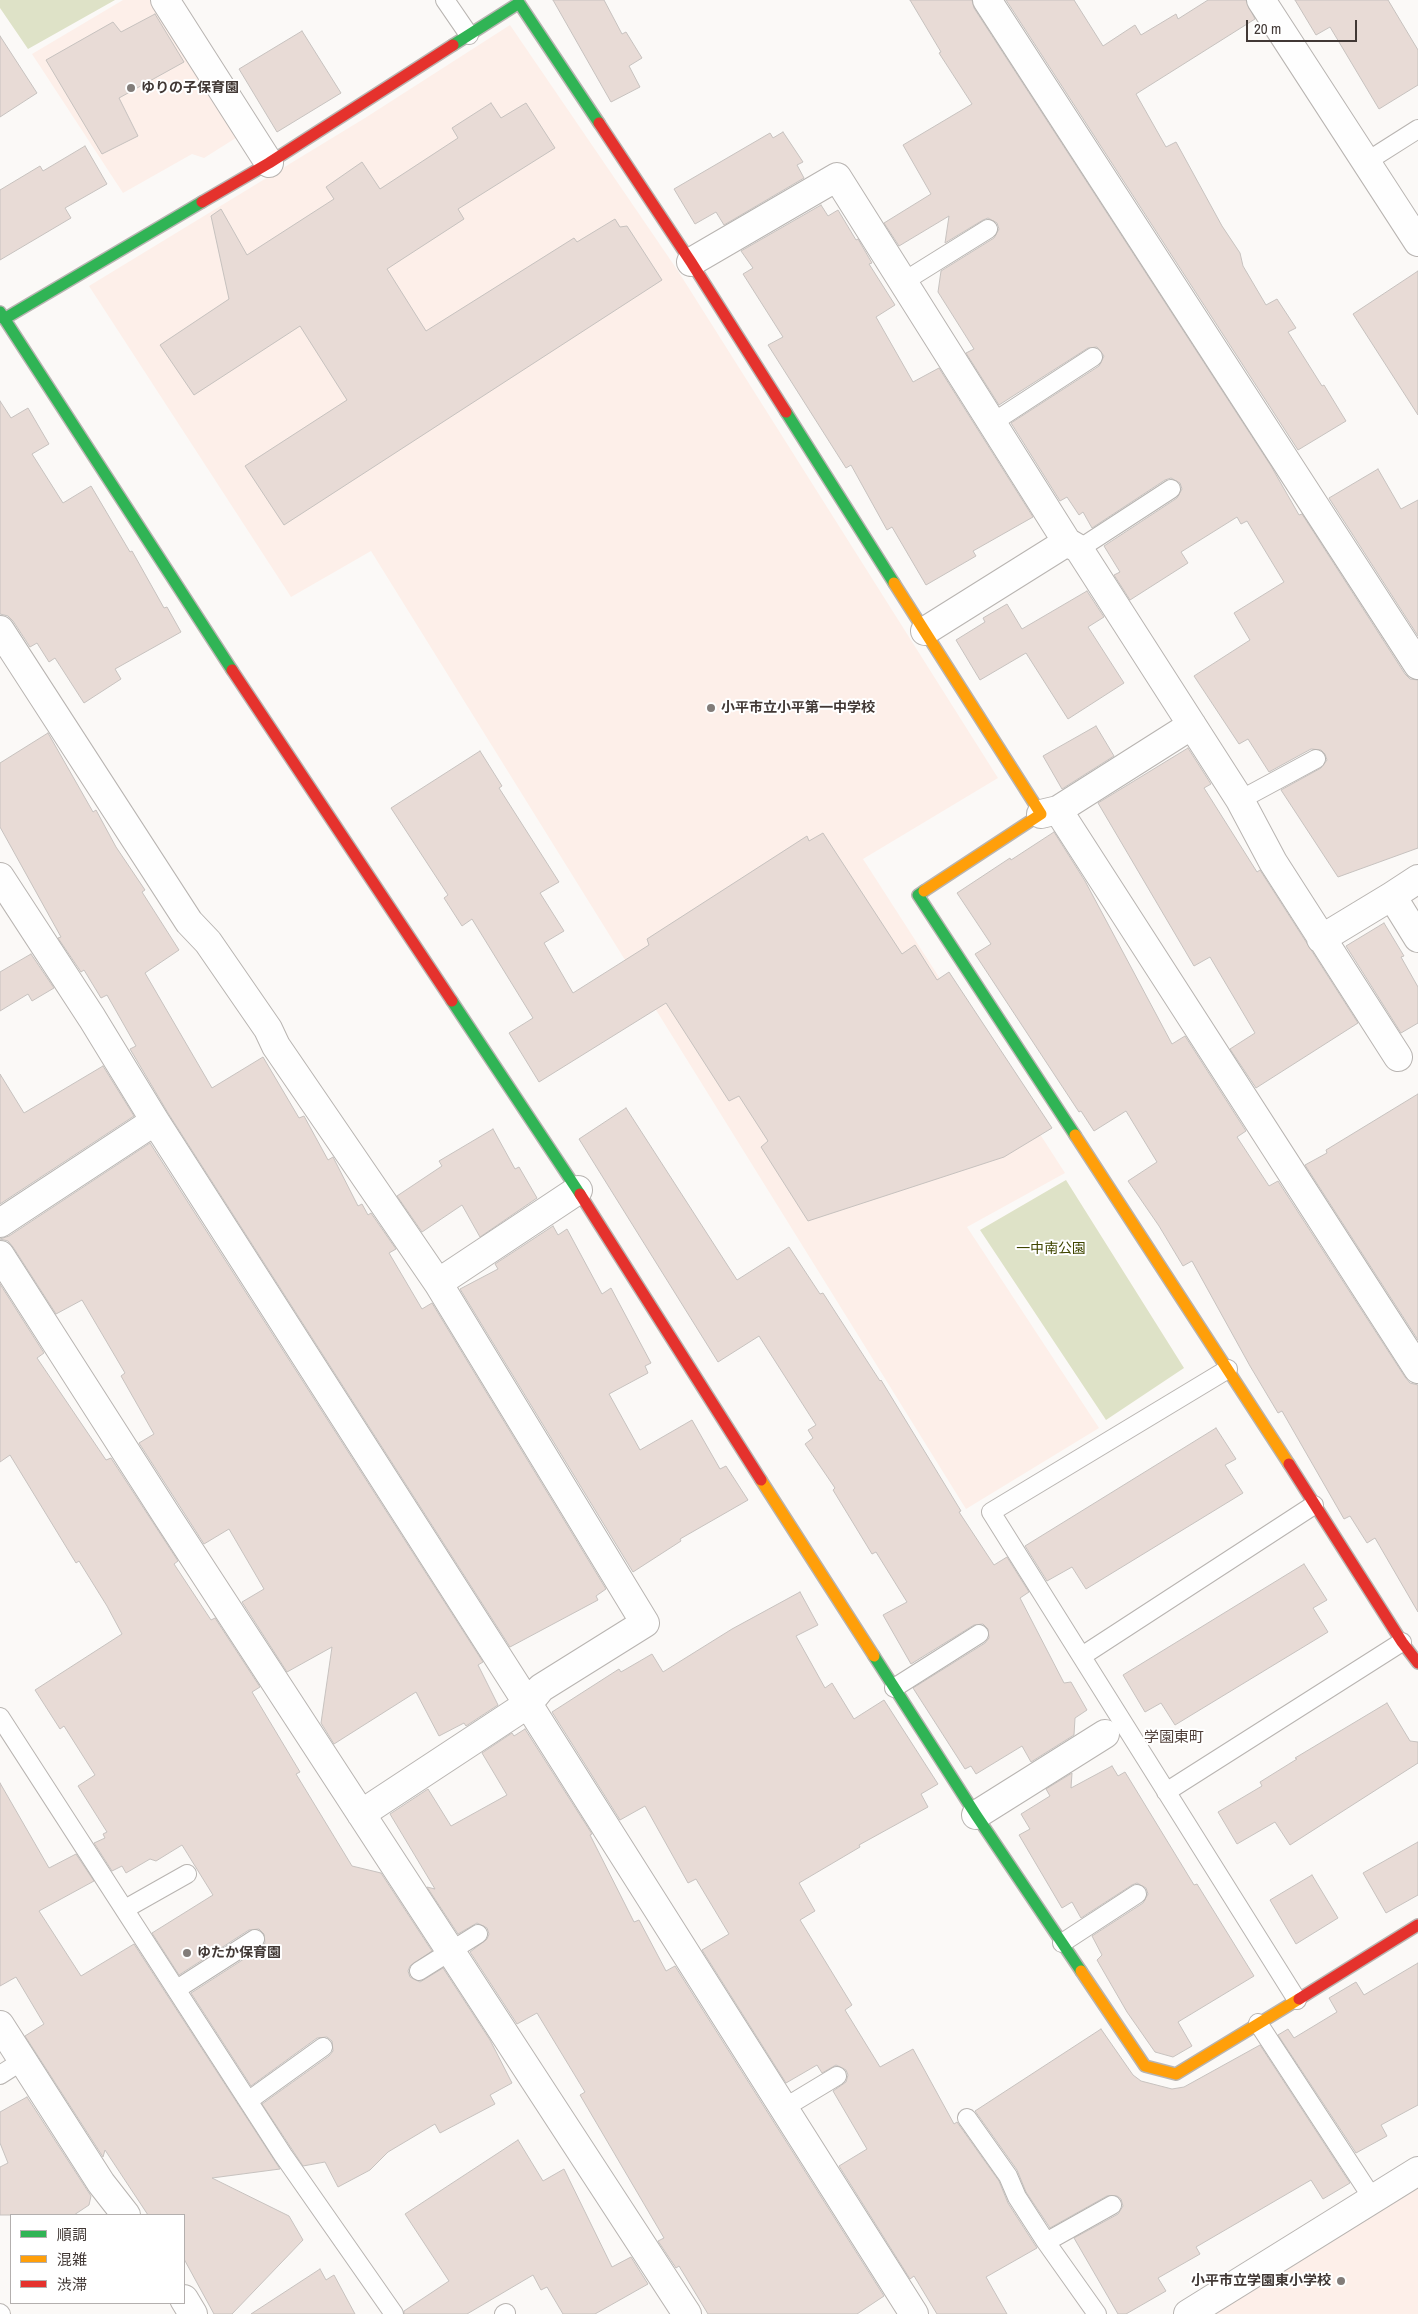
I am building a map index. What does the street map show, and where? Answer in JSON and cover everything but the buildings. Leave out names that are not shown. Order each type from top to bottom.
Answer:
[{"type":"street","points":[[166,0],[270,163]]},
{"type":"street","points":[[987,0],[1418,665]]},
{"type":"street","points":[[1261,0],[1418,242]]},
{"type":"street","points":[[1418,1369],[1050,812],[925,631],[691,262],[521,2],[270,163],[2,316],[197,617],[578,1190],[976,1816],[1145,2066],[1176,2074],[1418,1925]]},
{"type":"street","points":[[691,262],[837,177],[992,422],[1240,800],[1273,862],[1398,1057]]},
{"type":"street","points":[[925,631],[1073,546]]},
{"type":"street","points":[[0,630],[188,922],[208,942],[268,1029],[276,1046],[438,1283],[645,1623],[541,1688],[528,1704],[361,1814]]},
{"type":"street","points":[[1192,725],[918,895],[1228,1369],[1402,1642],[1418,1663]]},
{"type":"street","points":[[1321,939],[1418,879]]},
{"type":"street","points":[[3,888],[92,1018],[155,1121],[528,1704],[914,2314]]},
{"type":"street","points":[[1392,896],[1418,938]]},
{"type":"street","points":[[0,1223],[155,1121]]},
{"type":"street","points":[[438,1283],[578,1190]]},
{"type":"street","points":[[0,1255],[687,2314]]},
{"type":"street","points":[[976,1816],[1105,1734]]},
{"type":"street","points":[[0,2025],[11,2068],[125,2214]]},
{"type":"street","points":[[1188,2314],[1418,2171]]},
{"type":"street","points":[[185,2302],[193,2314]]},
{"type":"lane","points":[[445,0],[469,35]]},
{"type":"lane","points":[[1366,162],[1418,129]]},
{"type":"lane","points":[[903,282],[988,229]]},
{"type":"lane","points":[[992,422],[1093,357]]},
{"type":"lane","points":[[1073,546],[1171,489]]},
{"type":"lane","points":[[1240,800],[1316,759]]},
{"type":"lane","points":[[1228,1369],[990,1512],[1297,2000]]},
{"type":"lane","points":[[1082,1656],[1314,1505]]},
{"type":"lane","points":[[894,1688],[979,1634]]},
{"type":"lane","points":[[1166,1792],[1402,1642]]},
{"type":"lane","points":[[0,1717],[283,2155],[394,2314]]},
{"type":"lane","points":[[125,1909],[187,1874]]},
{"type":"lane","points":[[1062,1943],[1137,1894]]},
{"type":"lane","points":[[419,1971],[478,1934]]},
{"type":"lane","points":[[177,1989],[255,1938]]},
{"type":"lane","points":[[1258,2023],[1373,2199]]},
{"type":"lane","points":[[248,2101],[323,2048]]},
{"type":"lane","points":[[784,2108],[837,2076]]},
{"type":"lane","points":[[967,2118],[1008,2176],[1017,2197],[1046,2242],[1097,2314]]},
{"type":"lane","points":[[1046,2242],[1112,2206]]},
{"type":"shaded area","name":"ゆりの子保育園","points":[[123,0],[152,0],[239,136],[204,158],[192,154],[123,193],[32,54]]},
{"type":"shaded area","name":"小平市立小平第一中学校","points":[[510,25],[678,271],[998,778],[863,859],[1065,1173],[967,1227],[1099,1428],[966,1509],[371,551],[291,597],[89,286],[365,118]]},
{"type":"shaded area","name":"小平市立学園東小学校","points":[[1418,2187],[1418,2314],[1210,2314]]},
{"type":"green space","points":[[0,0],[115,0],[28,49],[0,8]]},
{"type":"green space","name":"一中南公園","points":[[1066,1180],[1184,1368],[1106,1420],[980,1230]]},
{"type":"traffic: fast","points":[[453,45],[519,3],[599,123]]},
{"type":"traffic: fast","points":[[4,319],[202,202]]},
{"type":"traffic: fast","points":[[0,312],[232,670]]},
{"type":"traffic: fast","points":[[786,412],[894,583]]},
{"type":"traffic: fast","points":[[924,891],[918,895],[1075,1135]]},
{"type":"traffic: fast","points":[[452,1001],[580,1194]]},
{"type":"traffic: fast","points":[[874,1656],[976,1815],[1081,1971]]},
{"type":"traffic: slow","points":[[894,583],[1041,814],[924,891]]},
{"type":"traffic: slow","points":[[1075,1135],[1289,1464]]},
{"type":"traffic: slow","points":[[761,1480],[874,1656]]},
{"type":"traffic: slow","points":[[1081,1971],[1145,2066],[1176,2074],[1299,1999]]},
{"type":"traffic: jam","points":[[202,202],[269,163],[453,45]]},
{"type":"traffic: jam","points":[[599,123],[691,262],[786,412]]},
{"type":"traffic: jam","points":[[232,670],[452,1001]]},
{"type":"traffic: jam","points":[[580,1194],[761,1480]]},
{"type":"traffic: jam","points":[[1289,1464],[1402,1642],[1418,1663]]},
{"type":"traffic: jam","points":[[1299,1999],[1418,1925]]},
{"type":"place","name":"ゆりの子保育園","points":[[131,88]]},
{"type":"place","name":"小平市立小平第一中学校","points":[[711,708]]},
{"type":"place","name":"ゆたか保育園","points":[[187,1953]]},
{"type":"place","name":"小平市立学園東小学校","points":[[1341,2281]]},
{"type":"district","name":"学園東町","points":[[1174,1738]]}]
